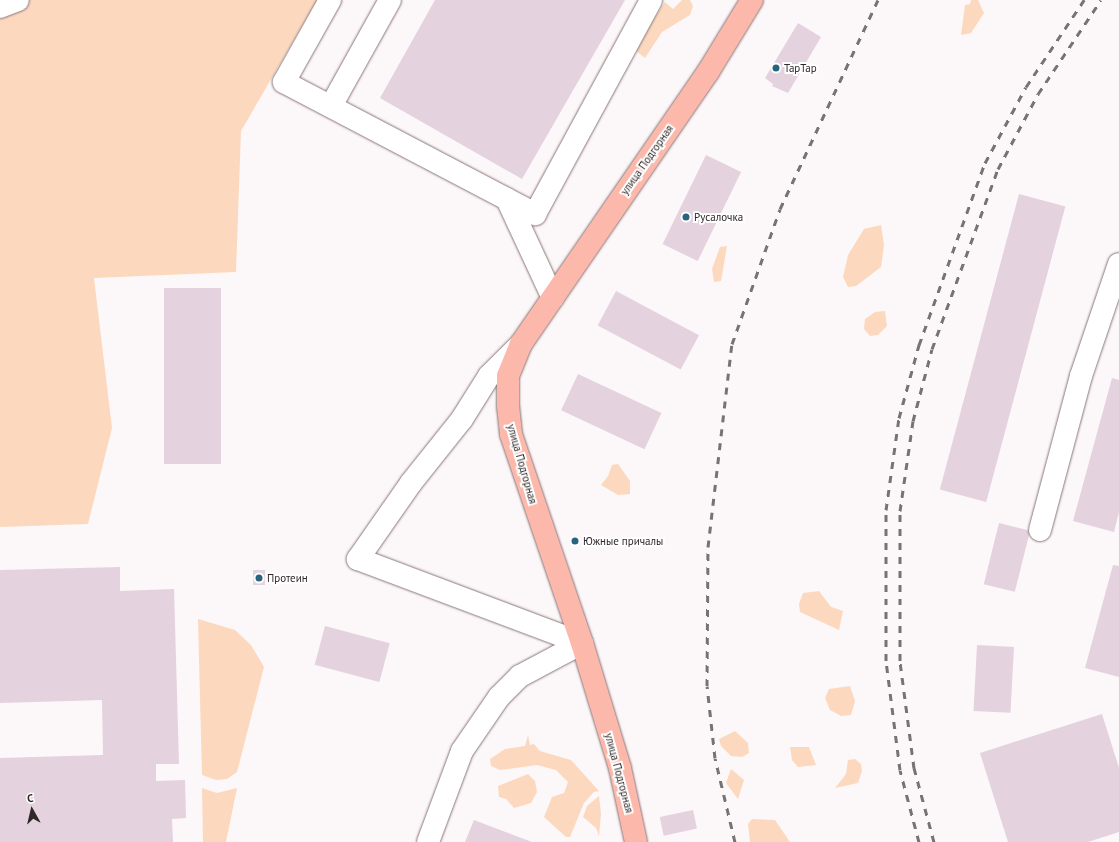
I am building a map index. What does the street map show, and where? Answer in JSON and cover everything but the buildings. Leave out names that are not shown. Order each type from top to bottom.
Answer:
[{"type":"main road","name":"улица Подгорная","points":[[636,842],[620,768],[582,643],[511,434],[508,406],[508,376],[521,344],[708,72],[752,0]]},
{"type":"lane","points":[[0,7],[18,0]]},
{"type":"lane","points":[[330,0],[284,82],[535,214],[651,0]]},
{"type":"lane","points":[[331,106],[390,0]]},
{"type":"lane","points":[[507,199],[552,298]]},
{"type":"lane","points":[[1040,530],[1082,376],[1119,264]]},
{"type":"lane","points":[[521,344],[489,376],[462,418],[410,483],[358,559],[582,643]]},
{"type":"lane","points":[[428,842],[462,751],[499,697],[520,676],[582,643]]},
{"type":"shaded area","points":[[0,0],[317,0],[241,131],[236,272],[94,278],[112,428],[88,524],[0,527]]},
{"type":"shaded area","points":[[682,0],[690,0],[693,6],[690,15],[662,32],[645,58],[636,51],[653,20],[665,2],[673,9]]},
{"type":"shaded area","points":[[971,0],[978,0],[984,13],[971,33],[961,35],[965,5],[970,4]]},
{"type":"shaded area","points":[[881,225],[884,245],[881,267],[856,286],[848,287],[843,277],[848,255],[864,229]]},
{"type":"shaded area","points":[[727,246],[721,281],[714,282],[712,269],[720,247]]},
{"type":"shaded area","points":[[885,311],[887,326],[878,335],[870,336],[864,329],[865,319],[875,312]]},
{"type":"shaded area","points":[[618,464],[630,481],[630,494],[618,495],[601,485],[608,476],[612,465]]},
{"type":"shaded area","points":[[819,591],[831,607],[843,611],[839,630],[800,612],[799,604],[803,593]]},
{"type":"shaded area","points":[[198,619],[235,630],[251,645],[264,667],[237,772],[227,779],[216,780],[202,775]]},
{"type":"shaded area","points":[[850,686],[855,701],[851,715],[841,716],[830,710],[825,698],[829,689]]},
{"type":"shaded area","points":[[735,731],[748,743],[749,753],[742,757],[731,756],[721,746],[719,739]]},
{"type":"shaded area","points":[[528,735],[530,745],[534,744],[540,751],[571,760],[599,791],[594,792],[584,803],[570,837],[566,837],[544,817],[552,797],[564,793],[568,782],[556,770],[537,765],[500,770],[491,766],[490,759],[505,749],[525,746]]},
{"type":"shaded area","points":[[790,747],[809,747],[816,765],[798,767],[792,760]]},
{"type":"shaded area","points":[[855,759],[861,764],[862,771],[858,783],[835,788],[846,774],[848,760]]},
{"type":"shaded area","points":[[731,769],[744,780],[738,799],[726,783]]},
{"type":"shaded area","points":[[528,774],[535,781],[537,792],[531,803],[514,808],[506,799],[499,797],[498,786]]},
{"type":"shaded area","points":[[202,788],[217,793],[237,788],[226,842],[203,842]]},
{"type":"shaded area","points":[[599,796],[601,814],[599,836],[596,828],[583,817],[587,806]]},
{"type":"shaded area","points":[[752,819],[775,820],[790,842],[750,842],[748,824]]},
{"type":"railway","points":[[735,842],[715,758],[707,686],[708,547],[732,344],[780,209],[878,0]]},
{"type":"railway","points":[[919,842],[900,770],[886,661],[886,510],[899,418],[919,345],[985,163],[1026,87],[1084,0]]},
{"type":"railway","points":[[934,842],[914,768],[900,661],[900,511],[913,421],[932,349],[998,169],[1038,94],[1101,0]]},
{"type":"place","name":"ТарТар","points":[[776,68]]},
{"type":"place","name":"Русалочка","points":[[686,217]]},
{"type":"place","name":"Южные причалы","points":[[575,541]]},
{"type":"place","name":"Протеин","points":[[259,578]]}]
